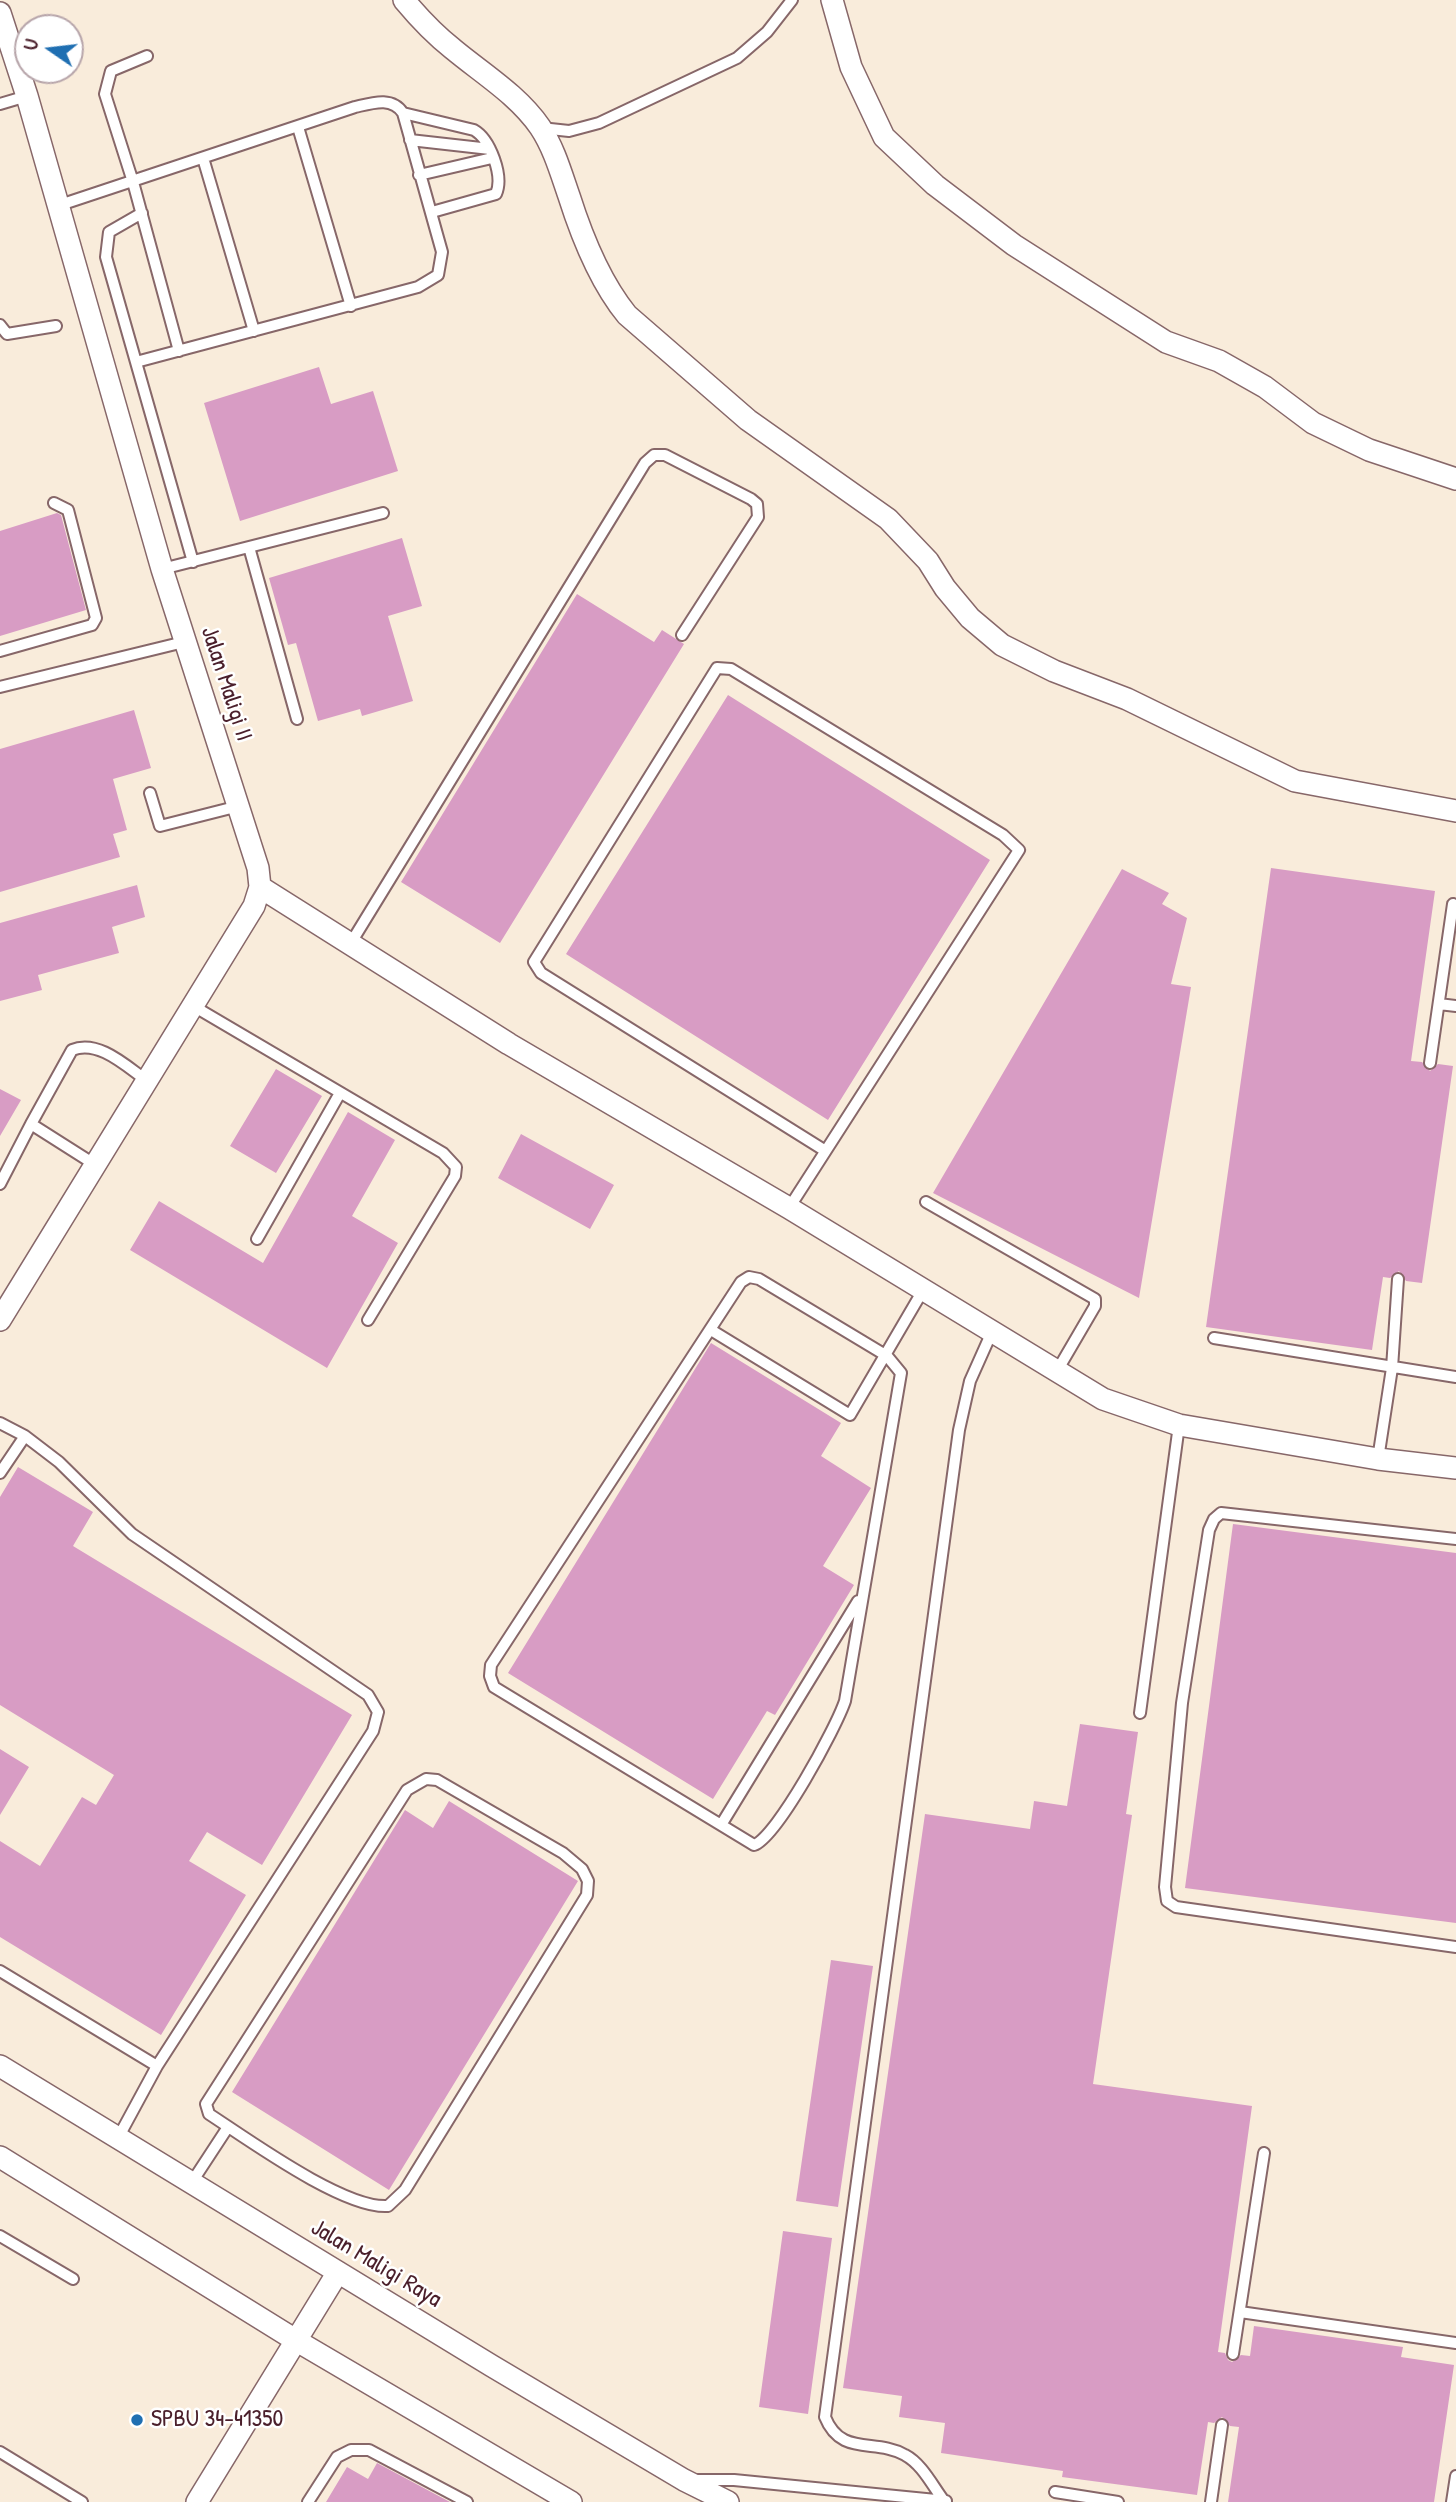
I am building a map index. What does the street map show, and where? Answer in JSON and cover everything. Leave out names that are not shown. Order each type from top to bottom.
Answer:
[{"type":"street","points":[[404,0],[427,27],[522,105],[541,128],[562,172],[571,204],[598,268],[612,297],[627,315],[748,420],[888,519],[928,561],[944,588],[970,618],[1002,645],[1054,671],[1127,699],[1294,781],[1456,811]]},
{"type":"street","points":[[832,0],[851,67],[884,137],[934,186],[1014,245],[1166,342],[1219,361],[1265,387],[1313,423],[1369,450],[1456,479]]},
{"type":"street","name":"Jalan Maligi II","points":[[0,13],[27,96],[184,642],[258,868],[260,887]]},
{"type":"street","points":[[0,1320],[146,1080],[195,1007],[254,906],[260,887],[349,946],[789,1208],[922,1292],[1102,1399],[1179,1425],[1378,1459],[1456,1468]]},
{"type":"street","name":"Jalan Maligi Raya","points":[[0,2066],[684,2480],[728,2502]]},
{"type":"street","points":[[0,2157],[297,2341],[571,2502]]},
{"type":"street","points":[[197,2502],[338,2272]]},
{"type":"lane","points":[[541,128],[569,131],[599,123],[737,58],[767,32],[792,0]]},
{"type":"lane","points":[[148,56],[111,71],[105,94],[142,213],[179,351]]},
{"type":"lane","points":[[0,104],[27,96]]},
{"type":"lane","points":[[57,206],[376,103],[395,104],[402,113],[442,252],[438,275],[418,287],[135,362]]},
{"type":"lane","points":[[402,113],[474,130],[484,136],[491,154],[498,183],[496,194],[432,212]]},
{"type":"lane","points":[[298,127],[351,306]]},
{"type":"lane","points":[[410,140],[491,154]]},
{"type":"lane","points":[[419,175],[491,154]]},
{"type":"lane","points":[[203,158],[254,331]]},
{"type":"lane","points":[[142,213],[109,232],[106,257],[193,562]]},
{"type":"lane","points":[[0,325],[8,334],[18,335],[56,326]]},
{"type":"lane","points":[[349,946],[645,463],[654,455],[664,455],[751,499],[758,510],[758,517],[682,635]]},
{"type":"lane","points":[[0,651],[92,625],[96,618],[68,510],[54,503]]},
{"type":"lane","points":[[162,569],[383,513]]},
{"type":"lane","points":[[249,547],[297,719]]},
{"type":"lane","points":[[0,687],[184,642]]},
{"type":"lane","points":[[789,1208],[1019,850],[1003,835],[731,669],[717,668],[534,962],[541,973],[824,1150]]},
{"type":"lane","points":[[150,793],[160,826],[239,806]]},
{"type":"lane","points":[[1430,1063],[1453,904]]},
{"type":"lane","points":[[1439,1004],[1456,1006]]},
{"type":"lane","points":[[195,1007],[443,1153],[456,1167],[455,1175],[368,1320]]},
{"type":"lane","points":[[0,1184],[72,1050],[82,1046],[102,1050],[146,1080]]},
{"type":"lane","points":[[257,1239],[340,1093]]},
{"type":"lane","points":[[31,1124],[94,1164]]},
{"type":"lane","points":[[926,1202],[1095,1299],[1095,1306],[1057,1371]]},
{"type":"lane","points":[[755,1277],[887,1356],[901,1373],[901,1390],[861,1597],[845,1701],[838,1721],[818,1756],[776,1824],[758,1844],[751,1844],[494,1687],[490,1676],[491,1665],[711,1330],[741,1282],[755,1277]]},
{"type":"lane","points":[[1378,1459],[1392,1368],[1398,1279]]},
{"type":"lane","points":[[711,1330],[850,1415],[887,1356],[922,1292]]},
{"type":"lane","points":[[946,2501],[916,2461],[902,2452],[839,2439],[830,2429],[825,2417],[960,1430],[970,1381],[991,1334]]},
{"type":"lane","points":[[1214,1338],[1456,1377]]},
{"type":"lane","points":[[0,1423],[25,1436],[59,1462],[132,1534],[368,1695],[377,1712],[373,1731],[157,2067],[118,2138]]},
{"type":"lane","points":[[1140,1713],[1179,1425]]},
{"type":"lane","points":[[0,1472],[25,1436]]},
{"type":"lane","points":[[1456,1539],[1221,1513],[1214,1519],[1209,1530],[1182,1703],[1165,1887],[1167,1900],[1176,1907],[1456,1947]]},
{"type":"lane","points":[[721,1825],[861,1597]]},
{"type":"lane","points":[[437,1780],[563,1853],[582,1869],[588,1881],[587,1895],[580,1910],[405,2190],[388,2206],[364,2205],[338,2193],[228,2127],[209,2114],[206,2104],[209,2096],[407,1790],[418,1782],[437,1780]]},
{"type":"lane","points":[[0,1971],[157,2067]]},
{"type":"lane","points":[[192,2182],[228,2127]]},
{"type":"lane","points":[[1233,2354],[1264,2153]]},
{"type":"lane","points":[[0,2236],[73,2279]]},
{"type":"lane","points":[[1240,2312],[1456,2343]]},
{"type":"lane","points":[[1211,2502],[1222,2425]]},
{"type":"lane","points":[[308,2502],[337,2456],[360,2449],[369,2450],[467,2502]]},
{"type":"lane","points":[[0,2452],[82,2502]]},
{"type":"lane","points":[[1451,2502],[1456,2476]]},
{"type":"lane","points":[[684,2480],[734,2480],[922,2501],[946,2501]]},
{"type":"lane","points":[[1055,2492],[1118,2502]]},
{"type":"building","points":[[319,367],[331,404],[373,391],[398,471],[240,521],[204,403]]},
{"type":"building","points":[[57,513],[61,515],[86,610],[0,636],[0,531]]},
{"type":"building","points":[[402,538],[422,606],[388,616],[413,701],[362,716],[360,709],[318,721],[296,643],[288,645],[269,578]]},
{"type":"building","points":[[577,594],[654,642],[662,630],[684,644],[500,943],[401,882]]},
{"type":"building","points":[[728,695],[990,860],[828,1120],[566,954]]},
{"type":"building","points":[[134,710],[151,768],[113,779],[127,830],[113,834],[120,857],[0,892],[0,749]]},
{"type":"building","points":[[1271,868],[1435,891],[1411,1061],[1422,1062],[1430,1071],[1438,1064],[1453,1066],[1422,1283],[1406,1281],[1399,1271],[1390,1278],[1383,1277],[1372,1350],[1206,1327]]},
{"type":"building","points":[[1122,869],[1169,893],[1162,904],[1187,918],[1171,984],[1191,987],[1139,1298],[933,1193]]},
{"type":"building","points":[[137,885],[145,917],[112,927],[119,953],[38,975],[42,990],[0,1001],[0,923]]},
{"type":"building","points":[[276,1069],[322,1096],[276,1173],[230,1146]]},
{"type":"building","points":[[0,1089],[21,1100],[0,1136]]},
{"type":"building","points":[[348,1112],[395,1140],[352,1216],[398,1243],[327,1368],[130,1250],[159,1201],[263,1263]]},
{"type":"building","points":[[521,1134],[614,1185],[590,1229],[498,1178]]},
{"type":"building","points":[[711,1343],[841,1423],[821,1456],[871,1488],[823,1566],[854,1585],[775,1715],[767,1711],[713,1799],[508,1673]]},
{"type":"building","points":[[18,1467],[93,1512],[73,1546],[352,1715],[262,1865],[207,1832],[189,1861],[246,1895],[161,2035],[0,1937],[0,1841],[40,1866],[82,1797],[96,1805],[114,1775],[0,1705],[0,1497]]},
{"type":"building","points":[[1233,1524],[1456,1553],[1456,1923],[1185,1888]]},
{"type":"building","points":[[1080,1724],[1138,1732],[1126,1814],[1132,1815],[1093,2084],[1252,2106],[1218,2352],[1225,2353],[1232,2362],[1241,2355],[1250,2356],[1254,2326],[1403,2347],[1401,2357],[1454,2365],[1434,2502],[1228,2502],[1239,2427],[1230,2426],[1222,2417],[1214,2423],[1208,2422],[1197,2495],[1062,2477],[1063,2471],[941,2453],[945,2423],[899,2417],[902,2396],[843,2388],[925,1814],[1030,1829],[1034,1801],[1067,1806]]},
{"type":"building","points":[[0,1749],[29,1767],[0,1815]]},
{"type":"building","points":[[449,1801],[578,1881],[389,2190],[232,2092],[405,1810],[433,1828]]},
{"type":"building","points":[[831,1960],[873,1966],[838,2207],[796,2201]]},
{"type":"building","points":[[783,2231],[832,2238],[808,2414],[759,2407]]},
{"type":"building","points":[[377,2463],[450,2502],[326,2502],[347,2467],[368,2479]]},
{"type":"place","name":"SPBU 34-41350","points":[[137,2420]]}]
